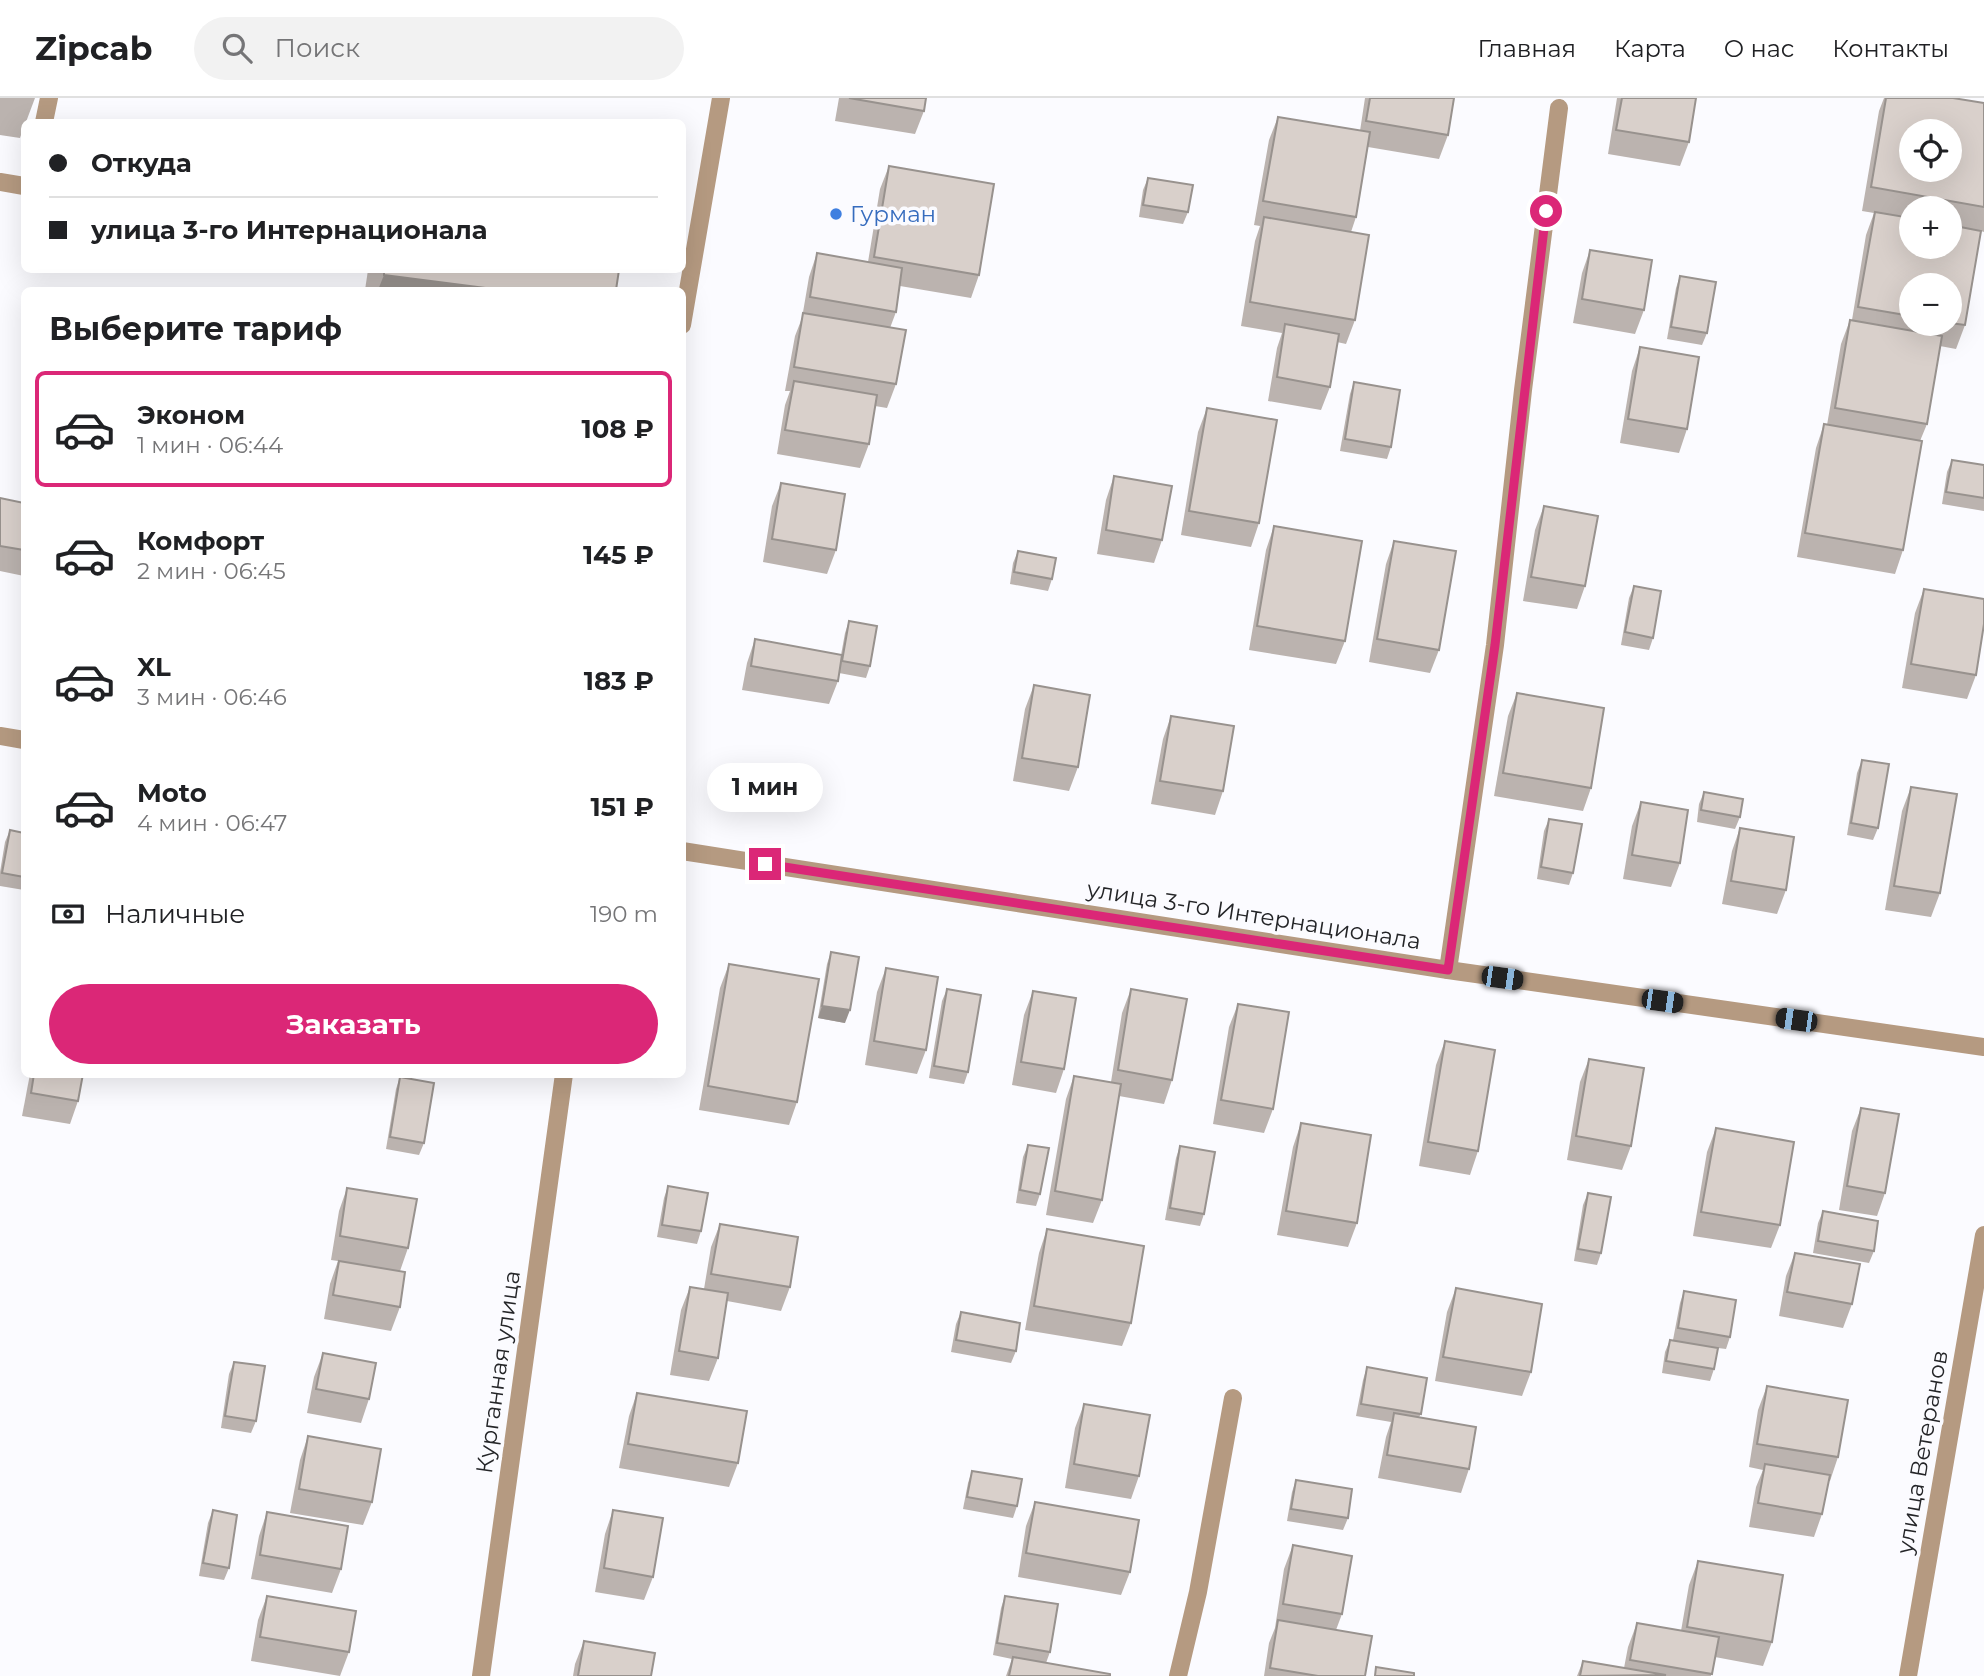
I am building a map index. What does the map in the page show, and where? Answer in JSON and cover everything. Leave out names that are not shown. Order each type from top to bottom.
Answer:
[{"type":"street","points":[[45,119],[49,98]]},
{"type":"street","points":[[686,301],[720,98]]},
{"type":"street","points":[[1448,970],[1495,645],[1523,390],[1559,108]]},
{"type":"street","points":[[0,182],[21,186]]},
{"type":"street","points":[[0,736],[21,740]]},
{"type":"street","name":"улица 3-го Интернационала","points":[[686,852],[1448,970],[1984,1047]]},
{"type":"street","name":"Курганная улица","points":[[481,1676],[563,1078]]},
{"type":"street","name":"улица Ветеранов","points":[[1908,1676],[1984,1235]]},
{"type":"street","points":[[1178,1676],[1198,1592],[1233,1398]]},
{"type":"building","points":[[849,98],[926,98],[924,111]]},
{"type":"building","points":[[1370,98],[1454,98],[1448,135],[1366,121]]},
{"type":"building","points":[[1622,98],[1696,98],[1689,142],[1616,130]]},
{"type":"building","points":[[1886,98],[1953,98],[1984,103],[1984,207],[1962,203],[1962,196],[1922,196],[1871,187]]},
{"type":"building","points":[[1278,117],[1370,132],[1356,217],[1263,201]]},
{"type":"building","points":[[889,166],[994,184],[979,275],[874,257]]},
{"type":"building","points":[[1148,178],[1193,185],[1188,212],[1143,205]]},
{"type":"building","points":[[1875,212],[1899,216],[1899,259],[1962,259],[1962,227],[1981,231],[1965,325],[1962,325],[1962,273],[1899,273],[1899,314],[1858,307]]},
{"type":"building","points":[[1264,217],[1369,235],[1355,320],[1250,302]]},
{"type":"building","points":[[1590,250],[1652,260],[1644,310],[1582,299]]},
{"type":"building","points":[[817,253],[902,268],[896,312],[810,297]]},
{"type":"building","points":[[619,273],[616,287],[478,287],[384,275]]},
{"type":"building","points":[[1680,276],[1716,282],[1707,333],[1671,327]]},
{"type":"building","points":[[803,313],[906,330],[896,384],[794,367]]},
{"type":"building","points":[[1850,320],[1899,329],[1899,336],[1942,336],[1927,424],[1835,408]]},
{"type":"building","points":[[1285,324],[1339,334],[1330,387],[1277,377]]},
{"type":"building","points":[[1640,347],[1699,357],[1687,429],[1628,419]]},
{"type":"building","points":[[794,381],[877,395],[869,444],[785,430]]},
{"type":"building","points":[[1354,382],[1400,390],[1391,447],[1345,439]]},
{"type":"building","points":[[1207,408],[1277,420],[1259,523],[1189,511]]},
{"type":"building","points":[[1824,424],[1922,441],[1903,550],[1805,533]]},
{"type":"building","points":[[1952,460],[1984,465],[1984,498],[1946,492]]},
{"type":"building","points":[[1114,476],[1172,486],[1162,540],[1106,530]]},
{"type":"building","points":[[781,483],[845,494],[836,550],[772,539]]},
{"type":"building","points":[[0,498],[21,502],[21,550],[0,546]]},
{"type":"building","points":[[1544,506],[1598,516],[1585,586],[1531,577]]},
{"type":"building","points":[[1274,526],[1362,541],[1345,641],[1257,626]]},
{"type":"building","points":[[1394,541],[1456,551],[1439,650],[1377,639]]},
{"type":"building","points":[[1018,551],[1056,558],[1052,579],[1014,572]]},
{"type":"building","points":[[1634,586],[1661,591],[1653,638],[1625,632]]},
{"type":"building","points":[[1924,589],[1984,599],[1984,624],[1976,675],[1911,664]]},
{"type":"building","points":[[849,621],[877,626],[870,666],[842,661]]},
{"type":"building","points":[[755,639],[842,655],[838,681],[751,666]]},
{"type":"building","points":[[1034,685],[1090,695],[1078,767],[1022,758]]},
{"type":"building","points":[[1517,693],[1604,708],[1591,788],[1503,773]]},
{"type":"building","points":[[1171,716],[1234,726],[1223,791],[1160,781]]},
{"type":"building","points":[[1862,760],[1889,764],[1878,828],[1851,823]]},
{"type":"building","points":[[1911,787],[1957,794],[1940,893],[1894,886]]},
{"type":"building","points":[[1704,792],[1743,799],[1740,817],[1701,810]]},
{"type":"building","points":[[1641,802],[1688,810],[1680,863],[1632,855]]},
{"type":"building","points":[[1549,819],[1582,824],[1573,873],[1541,867]]},
{"type":"building","points":[[1740,828],[1794,837],[1786,890],[1731,881]]},
{"type":"building","points":[[10,830],[21,832],[21,876],[2,873]]},
{"type":"building","points":[[831,952],[859,957],[850,1010],[822,1006]]},
{"type":"building","points":[[729,964],[819,979],[797,1102],[708,1086]]},
{"type":"building","points":[[886,968],[938,977],[926,1050],[874,1041]]},
{"type":"building","points":[[947,989],[981,995],[968,1072],[934,1066]]},
{"type":"building","points":[[1131,989],[1187,999],[1172,1080],[1118,1070]]},
{"type":"building","points":[[1033,991],[1076,998],[1064,1069],[1021,1062]]},
{"type":"building","points":[[1238,1004],[1289,1012],[1273,1109],[1221,1100]]},
{"type":"building","points":[[1445,1041],[1495,1050],[1478,1151],[1428,1142]]},
{"type":"building","points":[[1589,1059],[1644,1068],[1631,1146],[1576,1136]]},
{"type":"building","points":[[1074,1076],[1121,1084],[1102,1200],[1055,1191]]},
{"type":"building","points":[[33,1078],[82,1078],[78,1101],[31,1093]]},
{"type":"building","points":[[400,1078],[434,1083],[424,1143],[390,1137]]},
{"type":"building","points":[[1861,1108],[1899,1114],[1885,1193],[1847,1186]]},
{"type":"building","points":[[1301,1123],[1371,1135],[1357,1223],[1286,1211]]},
{"type":"building","points":[[1716,1128],[1794,1142],[1780,1225],[1701,1212]]},
{"type":"building","points":[[1028,1145],[1049,1148],[1040,1194],[1020,1190]]},
{"type":"building","points":[[1180,1146],[1215,1152],[1204,1214],[1170,1208]]},
{"type":"building","points":[[668,1186],[708,1193],[701,1231],[662,1225]]},
{"type":"building","points":[[347,1188],[417,1199],[408,1248],[340,1236]]},
{"type":"building","points":[[1588,1193],[1611,1197],[1601,1253],[1578,1249]]},
{"type":"building","points":[[1823,1211],[1878,1221],[1874,1251],[1818,1241]]},
{"type":"building","points":[[720,1224],[798,1237],[790,1287],[711,1274]]},
{"type":"building","points":[[1047,1229],[1144,1246],[1131,1323],[1034,1306]]},
{"type":"building","points":[[1795,1253],[1860,1264],[1852,1304],[1787,1292]]},
{"type":"building","points":[[339,1261],[405,1272],[400,1307],[333,1295]]},
{"type":"building","points":[[690,1287],[728,1293],[718,1358],[679,1351]]},
{"type":"building","points":[[1456,1288],[1542,1304],[1531,1372],[1443,1357]]},
{"type":"building","points":[[1684,1291],[1736,1300],[1730,1337],[1678,1328]]},
{"type":"building","points":[[961,1312],[1020,1323],[1016,1351],[956,1340]]},
{"type":"building","points":[[1670,1340],[1718,1348],[1714,1369],[1666,1361]]},
{"type":"building","points":[[323,1353],[376,1363],[369,1399],[316,1389]]},
{"type":"building","points":[[234,1362],[265,1366],[256,1421],[225,1416]]},
{"type":"building","points":[[1367,1367],[1427,1378],[1421,1414],[1361,1404]]},
{"type":"building","points":[[1767,1386],[1848,1400],[1838,1457],[1757,1444]]},
{"type":"building","points":[[637,1393],[747,1411],[738,1463],[628,1444]]},
{"type":"building","points":[[1084,1404],[1150,1415],[1139,1476],[1074,1464]]},
{"type":"building","points":[[1394,1413],[1476,1427],[1469,1469],[1387,1455]]},
{"type":"building","points":[[308,1436],[381,1449],[372,1502],[299,1489]]},
{"type":"building","points":[[1765,1464],[1830,1475],[1822,1514],[1758,1503]]},
{"type":"building","points":[[972,1471],[1022,1479],[1017,1506],[967,1497]]},
{"type":"building","points":[[1296,1480],[1352,1489],[1348,1518],[1291,1509]]},
{"type":"building","points":[[1035,1502],[1139,1520],[1130,1572],[1026,1553]]},
{"type":"building","points":[[213,1510],[237,1515],[229,1568],[203,1563]]},
{"type":"building","points":[[613,1510],[663,1518],[653,1577],[604,1568]]},
{"type":"building","points":[[267,1512],[348,1526],[341,1569],[260,1555]]},
{"type":"building","points":[[1293,1545],[1352,1556],[1342,1614],[1283,1604]]},
{"type":"building","points":[[1698,1561],[1783,1575],[1772,1642],[1687,1627]]},
{"type":"building","points":[[267,1596],[356,1611],[349,1652],[260,1637]]},
{"type":"building","points":[[1005,1596],[1058,1604],[1050,1652],[997,1643]]},
{"type":"building","points":[[1278,1620],[1372,1636],[1365,1676],[1318,1676],[1270,1668]]},
{"type":"building","points":[[1637,1623],[1719,1637],[1712,1674],[1630,1660]]},
{"type":"building","points":[[584,1641],[655,1653],[651,1676],[578,1676]]},
{"type":"building","points":[[1013,1657],[1110,1674],[1110,1676],[1009,1676]]},
{"type":"building","points":[[1583,1661],[1666,1675],[1580,1676]]},
{"type":"building","points":[[1376,1667],[1414,1673],[1414,1676],[1375,1676]]},
{"type":"place","name":"Гурман","points":[[836,214]]},
{"type":"route","points":[[765,864],[1448,970],[1495,645],[1546,211]]}]
